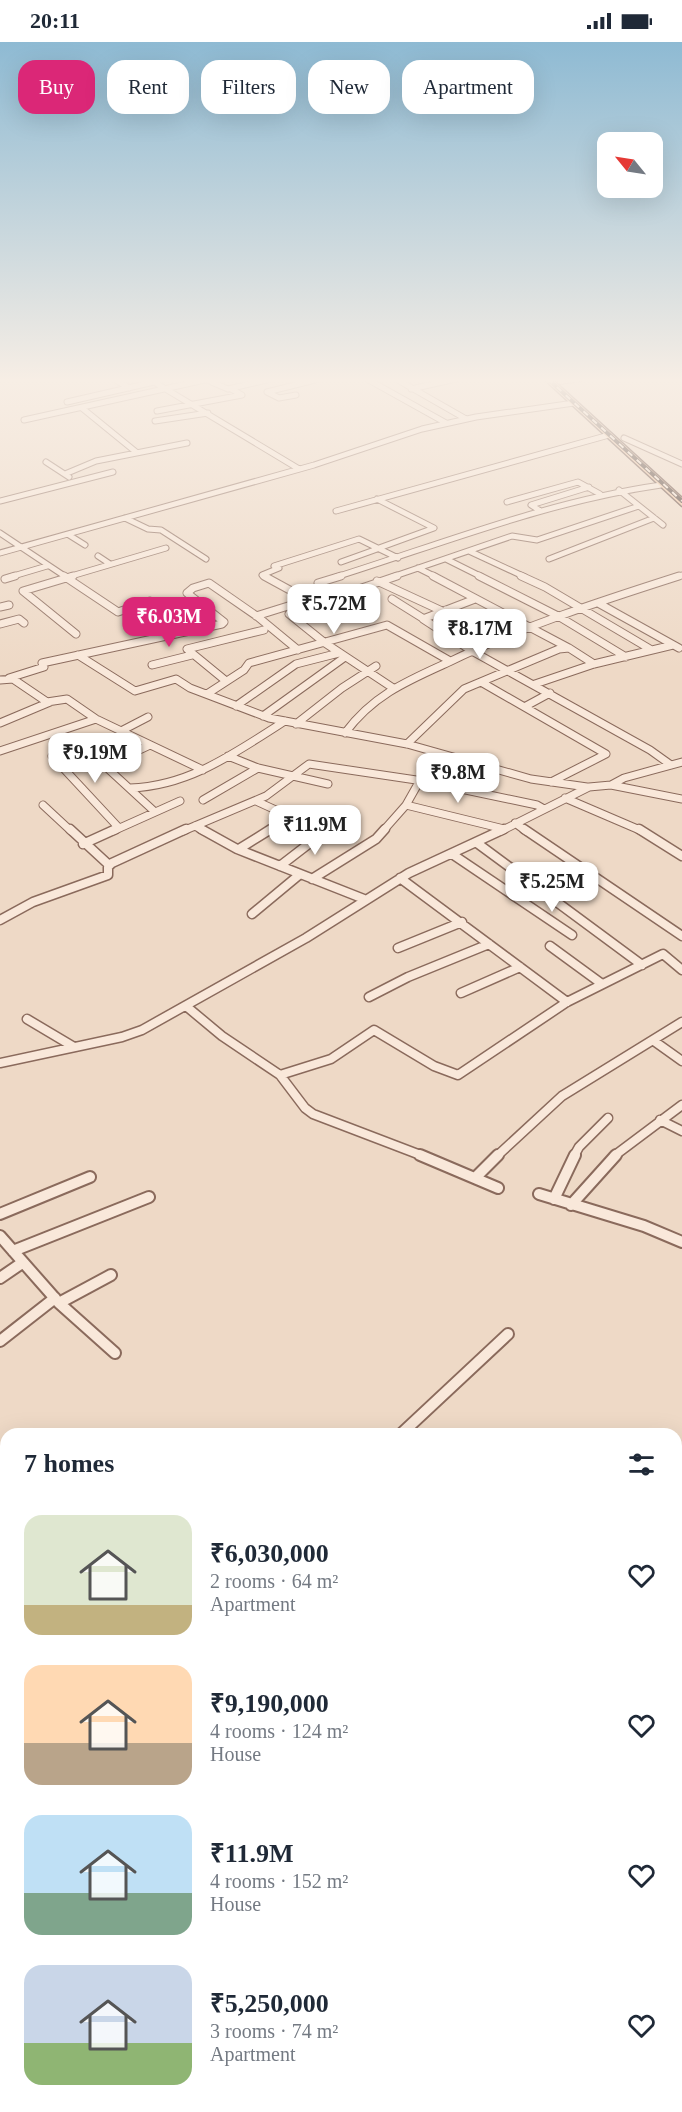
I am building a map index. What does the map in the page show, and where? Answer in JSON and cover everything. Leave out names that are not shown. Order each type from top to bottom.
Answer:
[{"type":"main road","points":[[652,476],[682,503]]},
{"type":"main road","points":[[664,476],[682,492]]},
{"type":"street","points":[[67,476],[76,482]]},
{"type":"street","points":[[0,501],[100,476]]},
{"type":"street","points":[[0,553],[276,476]]},
{"type":"street","points":[[336,511],[462,476]]},
{"type":"street","points":[[507,502],[576,482],[600,494]]},
{"type":"street","points":[[318,583],[539,510],[619,490],[662,485]]},
{"type":"street","points":[[539,510],[531,505],[589,487]]},
{"type":"street","points":[[619,490],[663,525]]},
{"type":"street","points":[[341,562],[434,528],[377,499]]},
{"type":"street","points":[[344,594],[512,536],[537,540],[639,506]]},
{"type":"street","points":[[125,518],[148,529],[161,530],[206,559]]},
{"type":"street","points":[[549,559],[654,518]]},
{"type":"street","points":[[0,533],[118,612],[150,601]]},
{"type":"street","points":[[69,535],[85,545]]},
{"type":"street","points":[[308,600],[262,575],[279,568],[274,566],[294,558],[298,560],[359,539],[398,558]]},
{"type":"street","points":[[76,634],[22,591],[166,548]]},
{"type":"street","points":[[469,551],[582,607],[650,649]]},
{"type":"street","points":[[98,556],[110,564]]},
{"type":"street","points":[[446,559],[558,616],[626,657]]},
{"type":"street","points":[[5,579],[47,566]]},
{"type":"street","points":[[418,568],[569,648],[594,664]]},
{"type":"street","points":[[345,733],[360,713],[393,688],[450,661],[527,627],[682,575]]},
{"type":"street","points":[[377,581],[444,610],[500,638]]},
{"type":"street","points":[[0,680],[44,667],[42,663],[178,635],[224,622],[187,593],[193,588],[209,583],[256,616],[298,650]]},
{"type":"street","points":[[256,616],[333,592]]},
{"type":"street","points":[[392,599],[418,617],[424,618],[474,599]]},
{"type":"street","points":[[535,684],[594,664],[650,649],[676,647],[598,603]]},
{"type":"street","points":[[0,607],[9,605]]},
{"type":"street","points":[[289,614],[325,643],[393,688]]},
{"type":"street","points":[[424,618],[472,651],[535,684],[671,765]]},
{"type":"street","points":[[0,624],[19,619],[24,623]]},
{"type":"street","points":[[207,694],[244,670],[249,663],[389,625],[450,661]]},
{"type":"street","points":[[226,681],[187,649],[264,630]]},
{"type":"street","points":[[178,635],[192,647]]},
{"type":"street","points":[[407,744],[458,693],[507,670],[559,649],[569,648]]},
{"type":"street","points":[[78,655],[135,691],[176,679],[236,706],[263,716],[296,724],[407,744],[520,777],[589,787],[611,785],[682,799]]},
{"type":"street","points":[[152,665],[192,655]]},
{"type":"street","points":[[236,706],[296,664],[342,655]]},
{"type":"street","points":[[263,716],[342,655]]},
{"type":"street","points":[[296,724],[342,688],[376,666]]},
{"type":"street","points":[[9,678],[50,702]]},
{"type":"street","points":[[481,682],[606,754],[551,782]]},
{"type":"street","points":[[526,706],[550,693]]},
{"type":"street","points":[[0,723],[50,702],[65,699],[96,719],[203,770]]},
{"type":"street","points":[[121,731],[148,717]]},
{"type":"street","points":[[0,750],[96,719]]},
{"type":"street","points":[[130,788],[151,789],[203,770],[285,721]]},
{"type":"street","points":[[105,766],[150,745]]},
{"type":"street","points":[[77,747],[105,766],[155,812]]},
{"type":"street","points":[[52,756],[119,828]]},
{"type":"street","points":[[228,756],[258,768],[328,784]]},
{"type":"street","points":[[611,785],[624,778],[682,762]]},
{"type":"street","points":[[109,865],[151,844],[256,801],[309,764],[370,772],[537,804],[544,808]]},
{"type":"street","points":[[203,800],[258,768]]},
{"type":"street","points":[[312,879],[376,839],[406,805],[419,782]]},
{"type":"street","points":[[0,1063],[122,1038],[142,1030],[306,938],[400,878],[477,843],[589,787]]},
{"type":"street","points":[[565,798],[641,830],[682,856]]},
{"type":"street","points":[[83,844],[180,801]]},
{"type":"street","points":[[256,801],[291,817]]},
{"type":"street","points":[[43,805],[83,844],[109,865]]},
{"type":"street","points":[[406,805],[504,829]]},
{"type":"street","points":[[239,849],[291,817],[302,816],[333,825],[280,866]]},
{"type":"street","points":[[515,823],[682,936]]},
{"type":"street","points":[[195,826],[239,849],[299,875],[364,899]]},
{"type":"street","points":[[477,843],[642,965]]},
{"type":"street","points":[[452,854],[572,935]]},
{"type":"street","points":[[0,920],[27,904],[102,878],[109,873],[109,865]]},
{"type":"street","points":[[252,914],[299,875]]},
{"type":"street","points":[[400,878],[567,1002]]},
{"type":"street","points":[[398,948],[462,922]]},
{"type":"street","points":[[369,997],[408,977],[489,944]]},
{"type":"street","points":[[550,946],[602,984]]},
{"type":"street","points":[[280,1075],[331,1059],[374,1030],[434,1066],[458,1075],[567,1002],[663,954],[682,970]]},
{"type":"street","points":[[461,993],[520,967]]},
{"type":"street","points":[[186,1006],[222,1036],[280,1075],[305,1108],[313,1114],[387,1141],[498,1188]]},
{"type":"street","points":[[27,1019],[74,1047]]},
{"type":"street","points":[[474,1178],[540,1114],[562,1096],[682,1022]]},
{"type":"street","points":[[654,1041],[682,1061]]},
{"type":"street","points":[[571,1205],[610,1159],[682,1105]]},
{"type":"street","points":[[554,1199],[579,1147],[608,1118]]},
{"type":"street","points":[[660,1120],[682,1131]]},
{"type":"street","points":[[0,1214],[90,1177]]},
{"type":"street","points":[[539,1194],[644,1226],[682,1242]]},
{"type":"street","points":[[13,1251],[149,1197]]},
{"type":"street","points":[[0,1236],[57,1300],[115,1353]]},
{"type":"street","points":[[0,1278],[22,1263]]},
{"type":"street","points":[[0,1341],[57,1300],[111,1275]]},
{"type":"street","points":[[407,1428],[508,1334]]},
{"type":"railway","points":[[654,476],[682,501]]}]
